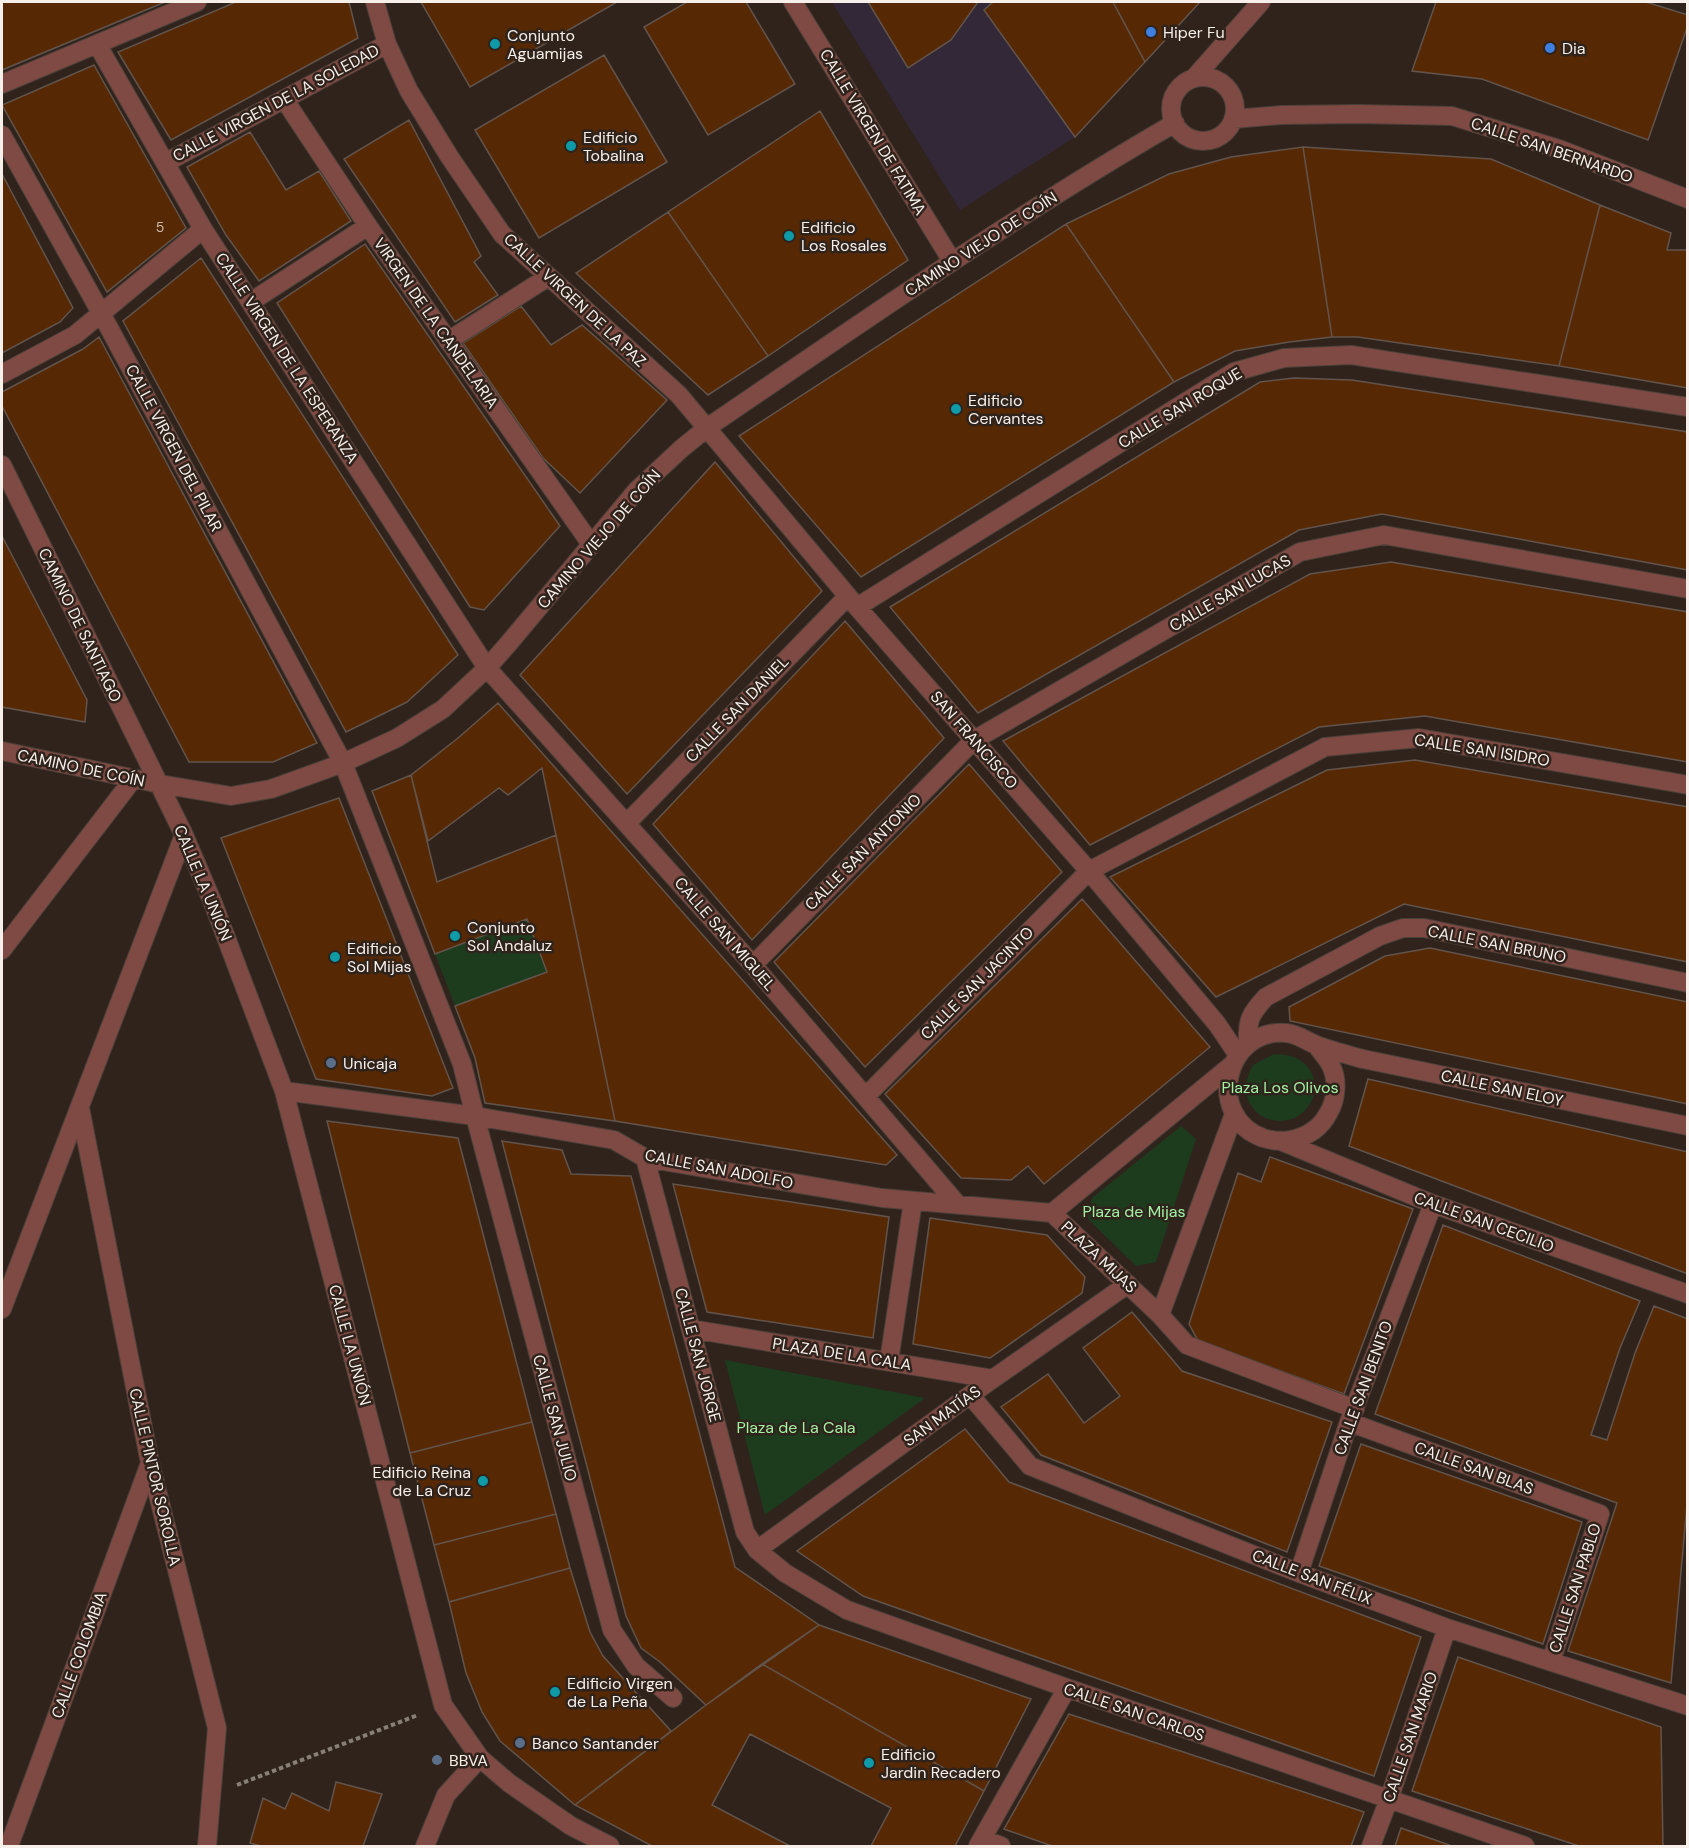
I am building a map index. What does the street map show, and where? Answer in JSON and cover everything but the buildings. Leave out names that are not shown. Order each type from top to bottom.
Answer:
[{"type":"street","points":[[2,84],[197,2]]},
{"type":"street","name":"CALLE VIRGEN DE LA PAZ","points":[[375,2],[387,44],[409,91],[448,156],[502,234],[679,395],[708,427]]},
{"type":"street","name":"CALLE VIRGEN DE FATIMA","points":[[793,2],[952,261]]},
{"type":"street","points":[[1194,78],[1214,78],[1223,83],[1234,99],[1235,109],[1229,128],[1212,139],[1191,138],[1181,132],[1172,112],[1173,101],[1177,91],[1194,78],[1261,2]]},
{"type":"street","name":"CALLE VIRGEN DE LA ESPERANZA","points":[[97,44],[204,229],[487,668]]},
{"type":"street","name":"CALLE VIRGEN DE LA SOLEDAD","points":[[165,163],[387,44]]},
{"type":"street","name":"VIRGEN DE LA CANDELARIA","points":[[284,99],[368,226],[591,544]]},
{"type":"street","name":"CALLE SAN BERNARDO","points":[[1233,119],[1359,114],[1452,116],[1559,149],[1688,200]]},
{"type":"street","name":"CAMINO VIEJO DE COÍN","points":[[160,784],[231,796],[271,789],[343,763],[397,738],[443,709],[510,643],[637,490],[708,427],[952,261],[1111,159],[1175,123]]},
{"type":"street","name":"CALLE VIRGEN DEL PILAR","points":[[2,135],[101,313],[343,763],[462,1064],[475,1116]]},
{"type":"street","points":[[252,301],[368,226]]},
{"type":"street","points":[[2,374],[75,335],[204,229]]},
{"type":"street","points":[[448,341],[548,277]]},
{"type":"street","name":"CALLE SAN ROQUE","points":[[853,601],[1234,372],[1284,358],[1351,355],[1688,407]]},
{"type":"street","name":"SAN FRANCISCO","points":[[708,427],[853,601],[1089,871],[1240,1055]]},
{"type":"street","name":"CAMINO DE SANTIAGO","points":[[2,465],[160,784]]},
{"type":"street","name":"CALLE SAN LUCAS","points":[[974,740],[1300,552],[1384,535],[1688,589]]},
{"type":"street","name":"CALLE SAN DANIEL","points":[[627,823],[853,601]]},
{"type":"street","name":"CALLE SAN MIGUEL","points":[[487,668],[753,965],[958,1205]]},
{"type":"street","name":"CALLE SAN ISIDRO","points":[[1089,871],[1325,747],[1419,738],[1688,785]]},
{"type":"street","name":"CALLE SAN ANTONIO","points":[[753,965],[974,740]]},
{"type":"street","name":"CAMINO DE COÍN","points":[[2,751],[160,784]]},
{"type":"street","points":[[2,950],[134,778]]},
{"type":"street","name":"CALLE LA UNIÓN","points":[[160,784],[213,903],[284,1091],[443,1705],[480,1758],[509,1783],[572,1826],[610,1846]]},
{"type":"street","points":[[2,1309],[184,835]]},
{"type":"street","name":"CALLE SAN JACINTO","points":[[866,1096],[1089,871]]},
{"type":"street","name":"CALLE SAN BRUNO","points":[[1240,1055],[1252,1012],[1266,997],[1380,936],[1403,928],[1424,928],[1688,983]]},
{"type":"street","points":[[1284,1033],[1301,1036],[1317,1046],[1333,1069],[1336,1087],[1331,1111],[1320,1126],[1301,1138],[1283,1142],[1255,1135],[1234,1114],[1228,1096],[1229,1072],[1240,1055],[1265,1036],[1284,1033]]},
{"type":"street","name":"CALLE SAN ELOY","points":[[1317,1046],[1363,1059],[1688,1126]]},
{"type":"street","name":"PLAZA MIJAS","points":[[1160,1315],[1052,1213],[1240,1055]]},
{"type":"street","name":"CALLE SAN ADOLFO","points":[[284,1091],[475,1116],[614,1140],[645,1158],[882,1198],[1052,1213]]},
{"type":"street","name":"CALLE PINTOR SOROLLA","points":[[80,1108],[150,1463],[217,1728],[207,1846]]},
{"type":"street","points":[[1160,1315],[1234,1114]]},
{"type":"street","name":"CALLE SAN JULIO","points":[[475,1116],[612,1630],[636,1666],[673,1698]]},
{"type":"street","name":"CALLE SAN CECILIO","points":[[1283,1142],[1432,1204],[1688,1294]]},
{"type":"street","name":"CALLE SAN JORGE","points":[[645,1158],[745,1532],[757,1550]]},
{"type":"street","points":[[890,1361],[913,1201]]},
{"type":"street","name":"CALLE SAN BENITO","points":[[1299,1573],[1352,1416],[1432,1204]]},
{"type":"street","name":"SAN MATÍAS","points":[[757,1550],[970,1395],[1128,1284]]},
{"type":"street","name":"CALLE SAN BLAS","points":[[1160,1315],[1187,1345],[1352,1416],[1600,1514]]},
{"type":"street","name":"PLAZA DE LA CALA","points":[[691,1329],[993,1379]]},
{"type":"street","name":"CALLE SAN FÉLIX","points":[[970,1395],[1030,1466],[1299,1573],[1447,1628],[1688,1706]]},
{"type":"street","name":"CALLE COLOMBIA","points":[[9,1846],[150,1463]]},
{"type":"street","name":"CALLE SAN PABLO","points":[[1551,1661],[1600,1514]]},
{"type":"street","name":"CALLE SAN CARLOS","points":[[757,1550],[785,1573],[847,1610],[1526,1846]]},
{"type":"street","name":"CALLE SAN MARIO","points":[[1371,1846],[1447,1628]]},
{"type":"street","points":[[1001,1846],[980,1843],[1067,1688]]},
{"type":"street","points":[[425,1846],[446,1795],[480,1758]]},
{"type":"path","points":[[212,1795],[443,1705]]},
{"type":"shaded area","points":[[832,2],[993,2],[984,10],[1075,137],[960,210]]},
{"type":"green space","points":[[527,919],[547,972],[455,1006],[435,954]]},
{"type":"green space","name":"Plaza Los Olivos","points":[[1274,1054],[1299,1059],[1310,1070],[1314,1080],[1314,1094],[1306,1109],[1297,1117],[1286,1120],[1275,1121],[1264,1117],[1248,1100],[1246,1084],[1253,1065]]},
{"type":"green space","name":"Plaza de Mijas","points":[[1181,1126],[1196,1139],[1156,1262],[1136,1266],[1088,1219],[1092,1198]]},
{"type":"green space","name":"Plaza de La Cala","points":[[725,1360],[925,1398],[765,1515]]},
{"type":"place","name":"Hiper Fu","points":[[1151,32]]},
{"type":"place","name":"Conjunto Aguamijas","points":[[495,44]]},
{"type":"place","name":"Dia","points":[[1550,48]]},
{"type":"place","name":"Edificio Tobalina","points":[[571,146]]},
{"type":"place","name":"Edificio Los Rosales","points":[[789,236]]},
{"type":"place","name":"Edificio Cervantes","points":[[956,409]]},
{"type":"place","name":"Conjunto Sol Andaluz","points":[[455,936]]},
{"type":"place","name":"Edificio Sol Mijas","points":[[335,957]]},
{"type":"place","name":"Unicaja","points":[[331,1063]]},
{"type":"place","name":"Edificio Reina de La Cruz","points":[[483,1481]]},
{"type":"place","name":"Edificio Virgen de La Peña","points":[[555,1692]]},
{"type":"place","name":"Banco Santander","points":[[520,1743]]},
{"type":"place","name":"BBVA","points":[[437,1760]]},
{"type":"place","name":"Edificio Jardin Recadero","points":[[869,1763]]}]
